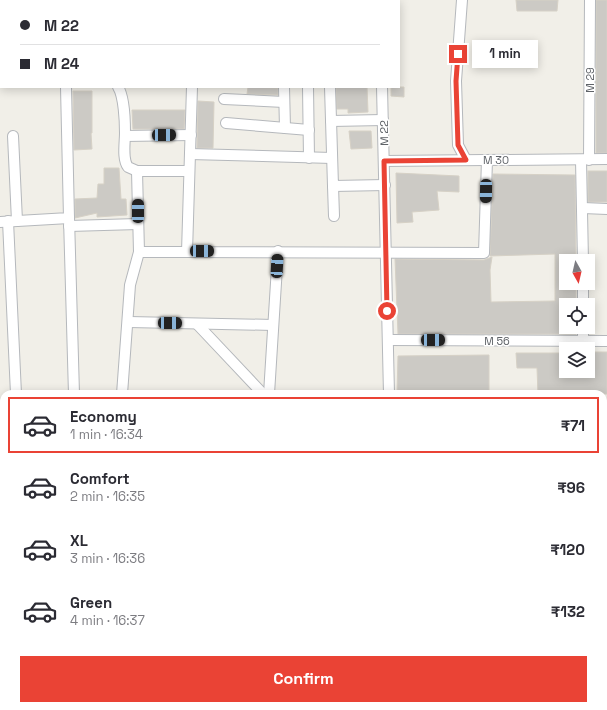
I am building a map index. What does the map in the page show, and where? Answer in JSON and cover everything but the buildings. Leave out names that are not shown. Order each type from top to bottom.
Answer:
[{"type":"street","points":[[462,0],[456,89],[458,145],[466,160]]},
{"type":"street","name":"M 29","points":[[583,254],[583,208],[590,0]]},
{"type":"street","points":[[66,88],[74,390]]},
{"type":"street","points":[[119,88],[121,91],[123,104],[126,165],[137,170],[189,171]]},
{"type":"street","points":[[187,252],[192,88]]},
{"type":"street","points":[[284,88],[285,128]]},
{"type":"street","points":[[308,88],[308,158]]},
{"type":"street","points":[[330,88],[334,216]]},
{"type":"street","name":"M 22","points":[[382,88],[389,390]]},
{"type":"street","points":[[224,99],[284,102]]},
{"type":"street","points":[[331,121],[383,120]]},
{"type":"street","points":[[226,123],[309,130]]},
{"type":"street","points":[[125,136],[190,135]]},
{"type":"street","points":[[13,136],[8,221],[16,390]]},
{"type":"street","points":[[190,154],[332,158]]},
{"type":"street","points":[[138,252],[278,251],[484,253],[487,160]]},
{"type":"street","name":"M 30","points":[[384,161],[607,160]]},
{"type":"street","points":[[122,390],[129,322],[130,285],[138,252],[137,170]]},
{"type":"street","points":[[333,186],[385,185]]},
{"type":"street","points":[[583,208],[607,209]]},
{"type":"street","points":[[8,221],[138,224]]},
{"type":"street","points":[[269,390],[278,251]]},
{"type":"street","points":[[129,322],[273,325]]},
{"type":"street","points":[[197,324],[259,390]]},
{"type":"street","points":[[583,334],[583,341]]},
{"type":"street","name":"M 56","points":[[388,340],[607,341]]},
{"type":"route","points":[[387,311],[384,161],[466,160],[458,145],[456,81],[458,54]]}]
